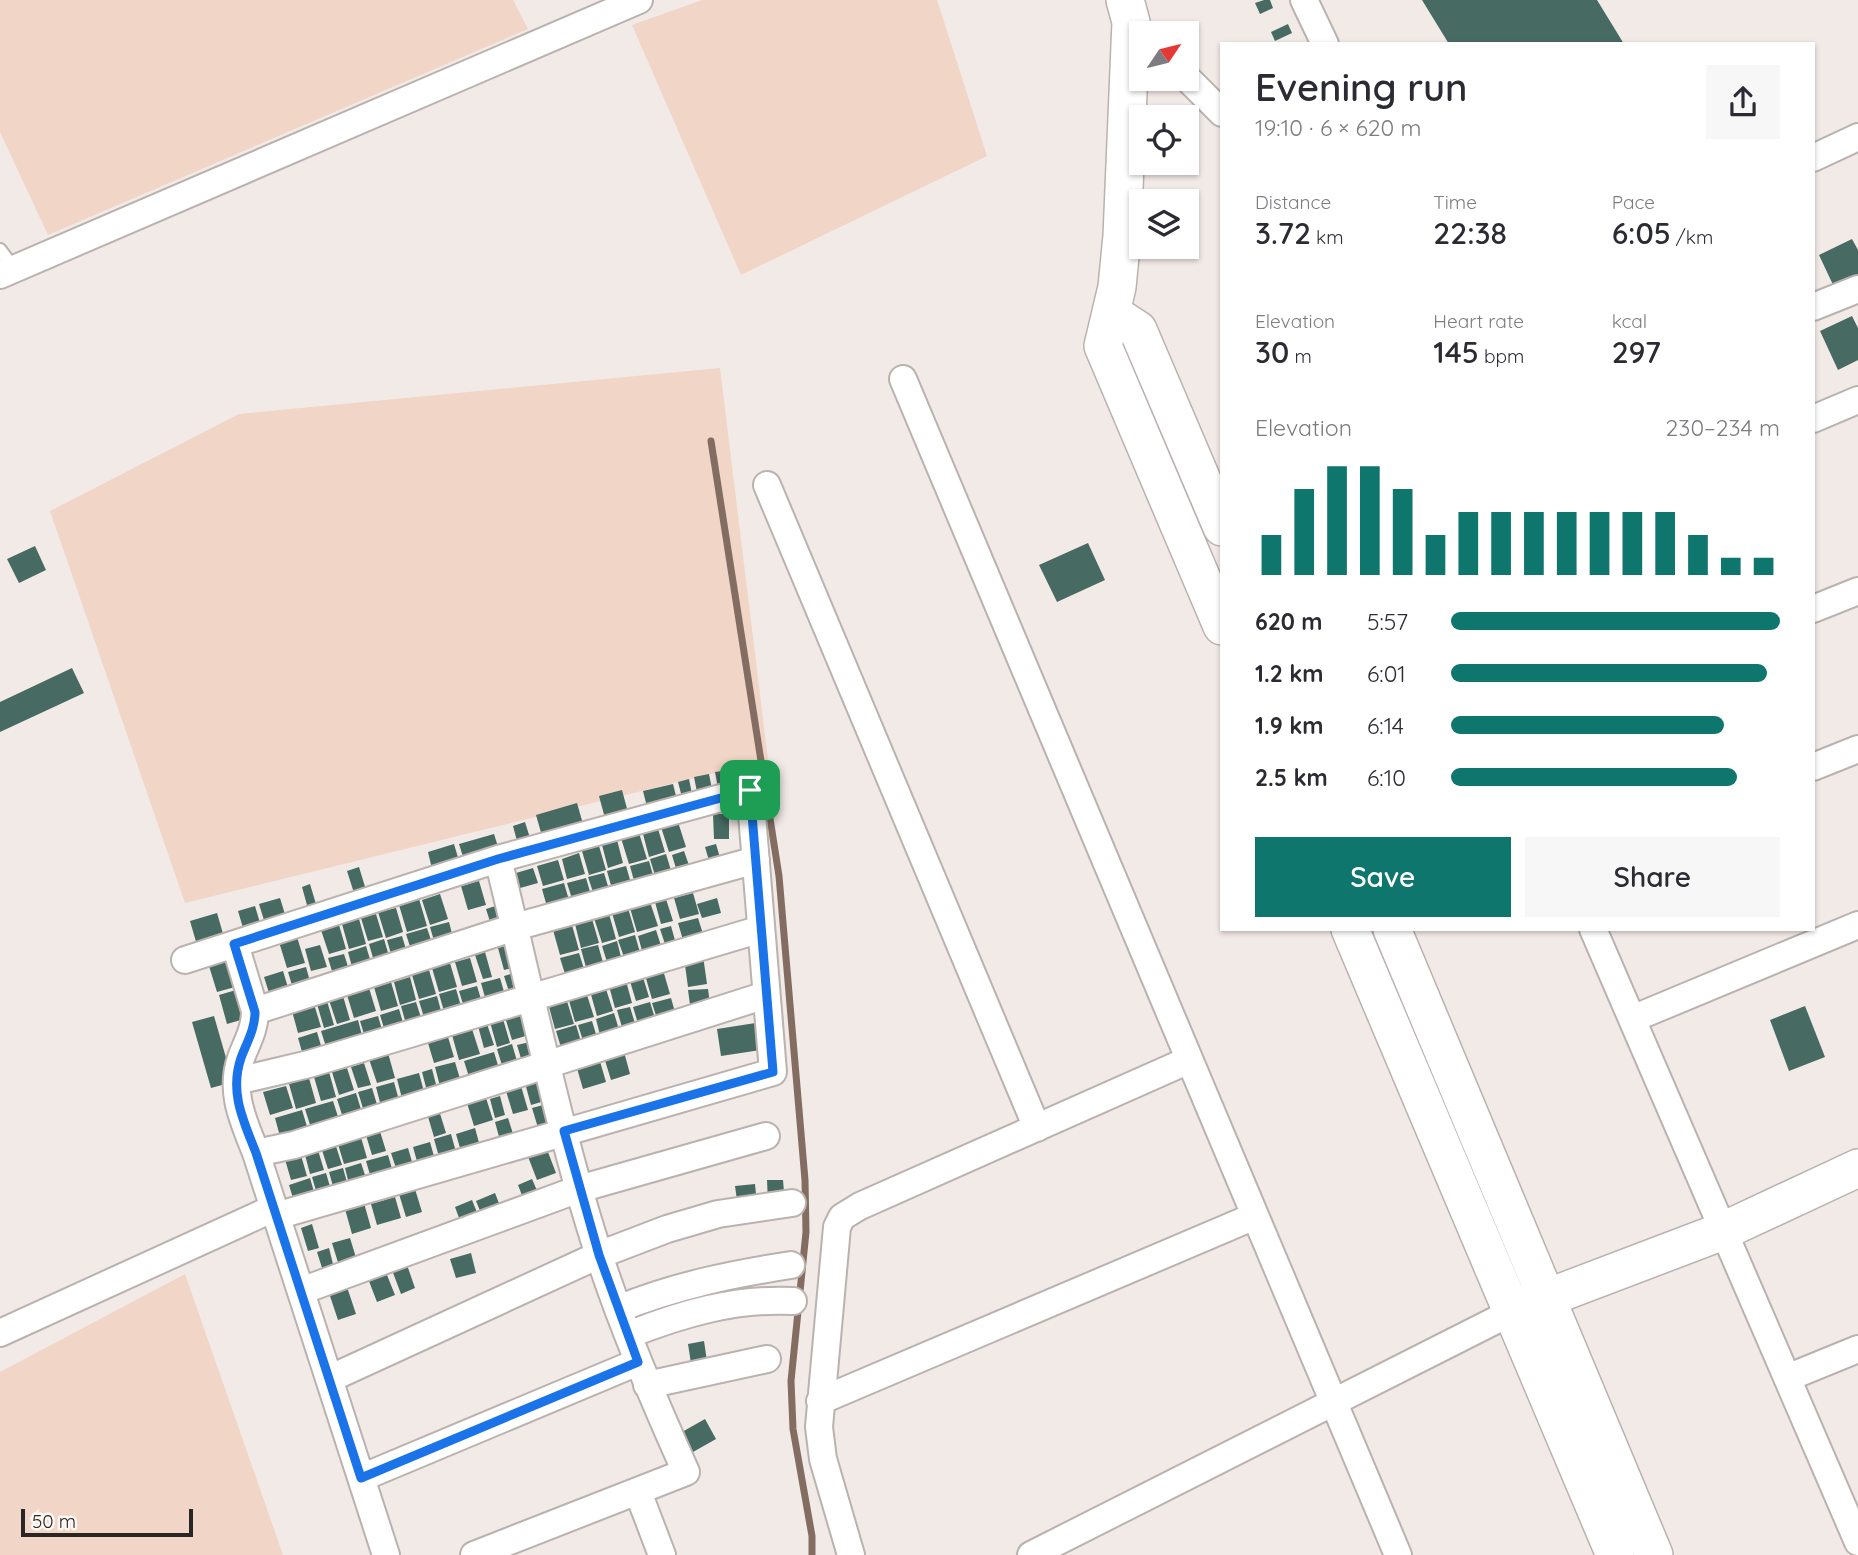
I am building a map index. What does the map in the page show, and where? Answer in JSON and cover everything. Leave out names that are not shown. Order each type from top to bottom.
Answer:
[{"type":"street","points":[[5,265],[639,0]]},
{"type":"street","points":[[1304,0],[1324,42]]},
{"type":"street","points":[[1133,18],[1122,236],[1112,313],[1103,346],[1220,621]]},
{"type":"street","points":[[1199,90],[1220,111]]},
{"type":"street","points":[[1815,157],[1858,138]]},
{"type":"street","points":[[1815,306],[1858,289]]},
{"type":"street","points":[[1112,313],[1138,330],[1220,522]]},
{"type":"street","points":[[903,379],[1398,1555]]},
{"type":"street","points":[[1815,418],[1858,400]]},
{"type":"street","points":[[767,485],[1037,1128]]},
{"type":"street","points":[[1815,608],[1858,591]]},
{"type":"street","points":[[1815,766],[1858,749]]},
{"type":"street","points":[[0,1333],[275,1212],[773,1072],[750,790],[498,859],[185,960]]},
{"type":"street","points":[[474,1555],[686,1472],[643,1374],[599,1255],[564,1131],[498,859]]},
{"type":"street","points":[[255,1012],[515,927],[756,860]]},
{"type":"street","points":[[1632,1019],[1858,925]]},
{"type":"street","points":[[237,1081],[309,1063],[761,929]]},
{"type":"street","points":[[1351,931],[1615,1555]]},
{"type":"street","points":[[1393,931],[1654,1555]]},
{"type":"street","points":[[1594,931],[1858,1542]]},
{"type":"street","points":[[234,944],[255,1012],[255,1023],[240,1060],[237,1105],[256,1153],[386,1555]]},
{"type":"street","points":[[256,1153],[294,1145],[766,995]]},
{"type":"street","points":[[852,1555],[822,1459],[819,1427],[837,1227],[842,1217],[860,1206],[1189,1060]]},
{"type":"street","points":[[301,1291],[579,1189],[766,1136]]},
{"type":"street","points":[[1031,1555],[1512,1312],[1723,1231],[1858,1168]]},
{"type":"street","points":[[329,1379],[599,1255],[694,1220],[792,1203]]},
{"type":"street","points":[[820,1401],[1255,1216]]},
{"type":"street","points":[[618,1309],[653,1295],[740,1273],[791,1265]]},
{"type":"street","points":[[628,1335],[688,1314],[723,1306],[762,1300],[793,1301]]},
{"type":"street","points":[[1787,1378],[1858,1349]]},
{"type":"street","points":[[361,1478],[643,1374],[767,1359]]},
{"type":"street","points":[[638,1492],[662,1555]]},
{"type":"shaded area","points":[[0,0],[513,0],[528,29],[48,235],[0,132]]},
{"type":"shaded area","points":[[702,0],[937,0],[987,156],[741,275],[632,25]]},
{"type":"shaded area","points":[[720,368],[768,760],[185,903],[50,511],[239,414]]},
{"type":"shaded area","points":[[185,1274],[283,1555],[0,1555],[0,1372]]},
{"type":"building","points":[[1270,0],[1273,8],[1260,14],[1255,3]]},
{"type":"building","points":[[1422,0],[1597,0],[1623,42],[1448,42]]},
{"type":"building","points":[[1288,24],[1292,33],[1275,41],[1271,32]]},
{"type":"building","points":[[1852,239],[1858,250],[1858,278],[1835,289],[1819,255]]},
{"type":"building","points":[[1852,316],[1858,328],[1858,360],[1838,370],[1820,331]]},
{"type":"building","points":[[1088,543],[1105,580],[1057,602],[1039,565]]},
{"type":"building","points":[[35,546],[46,570],[19,583],[7,559]]},
{"type":"building","points":[[72,668],[84,693],[0,732],[0,702]]},
{"type":"building","points":[[730,770],[734,790],[719,793],[715,772]]},
{"type":"building","points":[[709,774],[713,794],[698,797],[694,777]]},
{"type":"building","points":[[689,779],[693,799],[683,801],[678,782]]},
{"type":"building","points":[[673,784],[678,804],[648,811],[643,791]]},
{"type":"building","points":[[622,790],[629,816],[606,822],[599,796]]},
{"type":"building","points":[[577,803],[585,831],[544,843],[536,815]]},
{"type":"building","points":[[713,814],[729,814],[729,839],[714,839]]},
{"type":"building","points":[[525,822],[530,838],[517,841],[513,826]]},
{"type":"building","points":[[678,822],[686,847],[669,852],[661,827]]},
{"type":"building","points":[[658,829],[665,852],[649,857],[643,834]]},
{"type":"building","points":[[639,833],[647,859],[629,864],[621,838]]},
{"type":"building","points":[[494,834],[500,853],[465,863],[459,844]]},
{"type":"building","points":[[617,840],[623,863],[608,868],[602,845]]},
{"type":"building","points":[[454,844],[459,861],[432,869],[428,852]]},
{"type":"building","points":[[716,844],[723,868],[712,871],[705,847]]},
{"type":"building","points":[[599,846],[606,870],[589,875],[582,851]]},
{"type":"building","points":[[684,851],[691,871],[678,875],[672,855]]},
{"type":"building","points":[[579,853],[585,874],[567,879],[562,859]]},
{"type":"building","points":[[666,854],[673,877],[657,882],[650,859]]},
{"type":"building","points":[[558,860],[564,880],[543,886],[537,866]]},
{"type":"building","points":[[649,861],[655,882],[636,888],[630,866]]},
{"type":"building","points":[[626,866],[633,890],[614,896],[607,871]]},
{"type":"building","points":[[359,867],[366,890],[354,893],[347,871]]},
{"type":"building","points":[[533,868],[538,883],[520,888],[516,873]]},
{"type":"building","points":[[604,873],[611,896],[596,901],[588,877]]},
{"type":"building","points":[[586,878],[593,902],[575,908],[567,883]]},
{"type":"building","points":[[479,881],[486,905],[468,910],[461,886]]},
{"type":"building","points":[[564,883],[571,907],[549,914],[542,889]]},
{"type":"building","points":[[310,884],[319,914],[310,916],[302,887]]},
{"type":"building","points":[[693,893],[699,914],[680,919],[674,898]]},
{"type":"building","points":[[440,894],[448,919],[430,925],[422,900]]},
{"type":"building","points":[[280,898],[288,924],[267,930],[259,904]]},
{"type":"building","points":[[717,898],[721,913],[702,918],[697,904]]},
{"type":"building","points":[[419,899],[427,926],[407,932],[399,905]]},
{"type":"building","points":[[666,899],[673,921],[661,924],[655,902]]},
{"type":"building","points":[[650,902],[658,926],[637,932],[630,908]]},
{"type":"building","points":[[502,904],[508,926],[493,931],[486,909]]},
{"type":"building","points":[[255,906],[263,933],[246,938],[238,911]]},
{"type":"building","points":[[396,908],[403,932],[386,938],[378,912]]},
{"type":"building","points":[[628,908],[635,932],[619,937],[612,913]]},
{"type":"building","points":[[217,913],[226,944],[199,952],[190,921]]},
{"type":"building","points":[[376,914],[383,937],[368,941],[361,918]]},
{"type":"building","points":[[609,914],[616,939],[602,943],[594,918]]},
{"type":"building","points":[[698,918],[703,934],[683,940],[678,923]]},
{"type":"building","points":[[359,919],[366,944],[349,949],[342,924]]},
{"type":"building","points":[[592,919],[599,943],[581,948],[575,924]]},
{"type":"building","points":[[449,922],[455,945],[437,951],[430,927]]},
{"type":"building","points":[[339,925],[346,949],[329,954],[321,930]]},
{"type":"building","points":[[572,925],[579,950],[560,955],[553,930]]},
{"type":"building","points":[[671,926],[676,944],[666,947],[660,929]]},
{"type":"building","points":[[427,928],[434,949],[413,956],[406,934]]},
{"type":"building","points":[[656,930],[663,952],[644,958],[638,936]]},
{"type":"building","points":[[635,935],[641,956],[625,960],[618,940]]},
{"type":"building","points":[[402,936],[408,956],[393,961],[387,940]]},
{"type":"building","points":[[297,937],[305,963],[287,968],[279,942]]},
{"type":"building","points":[[384,939],[391,963],[376,968],[369,944]]},
{"type":"building","points":[[617,941],[622,961],[608,965],[602,946]]},
{"type":"building","points":[[512,944],[519,966],[504,970],[498,948]]},
{"type":"building","points":[[320,945],[327,967],[311,971],[305,949]]},
{"type":"building","points":[[598,945],[604,966],[587,971],[581,949]]},
{"type":"building","points":[[366,946],[373,969],[354,974],[348,952]]},
{"type":"building","points":[[485,952],[492,977],[483,979],[475,955]]},
{"type":"building","points":[[579,953],[585,972],[566,977],[560,958]]},
{"type":"building","points":[[344,954],[351,976],[335,981],[328,958]]},
{"type":"building","points":[[703,956],[707,984],[688,987],[684,958]]},
{"type":"building","points":[[470,958],[477,982],[462,986],[455,962]]},
{"type":"building","points":[[234,959],[242,985],[217,992],[209,966]]},
{"type":"building","points":[[450,963],[457,987],[439,992],[432,968]]},
{"type":"building","points":[[306,967],[312,989],[295,995],[288,972]]},
{"type":"building","points":[[429,970],[436,994],[419,999],[412,975]]},
{"type":"building","points":[[663,970],[670,994],[652,999],[645,975]]},
{"type":"building","points":[[283,971],[290,994],[271,999],[264,977]]},
{"type":"building","points":[[517,972],[524,995],[511,998],[504,976]]},
{"type":"building","points":[[642,974],[649,997],[636,1001],[629,978]]},
{"type":"building","points":[[410,977],[416,1000],[400,1005],[394,982]]},
{"type":"building","points":[[500,978],[507,1002],[488,1008],[481,983]]},
{"type":"building","points":[[626,981],[632,1003],[615,1008],[609,986]]},
{"type":"building","points":[[391,982],[398,1006],[381,1011],[374,987]]},
{"type":"building","points":[[477,986],[484,1009],[466,1014],[459,991]]},
{"type":"building","points":[[605,986],[613,1011],[597,1016],[590,991]]},
{"type":"building","points":[[243,988],[251,1017],[227,1024],[219,995]]},
{"type":"building","points":[[369,988],[376,1011],[354,1018],[347,995]]},
{"type":"building","points":[[456,989],[463,1013],[446,1018],[439,994]]},
{"type":"building","points":[[708,989],[711,1011],[691,1012],[688,990]]},
{"type":"building","points":[[586,992],[594,1017],[575,1022],[568,997]]},
{"type":"building","points":[[343,996],[350,1020],[337,1024],[329,1000]]},
{"type":"building","points":[[437,996],[444,1022],[427,1027],[419,1001]]},
{"type":"building","points":[[566,998],[574,1024],[555,1029],[548,1003]]},
{"type":"building","points":[[671,998],[677,1019],[659,1025],[652,1003]]},
{"type":"building","points":[[327,1001],[334,1025],[324,1028],[317,1004]]},
{"type":"building","points":[[416,1002],[424,1027],[408,1031],[401,1006]]},
{"type":"building","points":[[650,1002],[657,1025],[640,1030],[633,1007]]},
{"type":"building","points":[[314,1004],[321,1027],[298,1033],[292,1011]]},
{"type":"building","points":[[1805,1006],[1825,1057],[1789,1071],[1770,1020]]},
{"type":"building","points":[[630,1007],[637,1030],[624,1034],[617,1010]]},
{"type":"building","points":[[399,1009],[406,1033],[387,1038],[380,1015]]},
{"type":"building","points":[[522,1012],[529,1035],[512,1040],[505,1017]]},
{"type":"building","points":[[614,1013],[620,1033],[601,1039],[596,1019]]},
{"type":"building","points":[[214,1016],[233,1082],[211,1088],[192,1022]]},
{"type":"building","points":[[378,1016],[385,1040],[367,1044],[360,1021]]},
{"type":"building","points":[[503,1019],[510,1043],[497,1047],[490,1022]]},
{"type":"building","points":[[358,1020],[364,1043],[328,1053],[321,1031]]},
{"type":"building","points":[[592,1021],[599,1044],[585,1047],[578,1025]]},
{"type":"building","points":[[762,1022],[767,1049],[721,1056],[717,1029]]},
{"type":"building","points":[[487,1024],[494,1045],[484,1048],[478,1026]]},
{"type":"building","points":[[576,1025],[583,1048],[563,1054],[556,1031]]},
{"type":"building","points":[[472,1029],[480,1054],[459,1060],[452,1035]]},
{"type":"building","points":[[317,1032],[324,1056],[305,1062],[298,1038]]},
{"type":"building","points":[[448,1037],[454,1057],[434,1063],[428,1043]]},
{"type":"building","points":[[534,1041],[539,1061],[523,1065],[517,1045]]},
{"type":"building","points":[[512,1044],[519,1068],[504,1072],[497,1049]]},
{"type":"building","points":[[623,1048],[630,1074],[611,1080],[603,1054]]},
{"type":"building","points":[[494,1052],[500,1072],[470,1080],[464,1061]]},
{"type":"building","points":[[388,1053],[395,1078],[377,1083],[369,1059]]},
{"type":"building","points":[[599,1058],[606,1082],[583,1089],[576,1065]]},
{"type":"building","points":[[455,1062],[463,1089],[442,1094],[435,1067]]},
{"type":"building","points":[[364,1063],[371,1085],[358,1088],[351,1067]]},
{"type":"building","points":[[347,1068],[354,1090],[339,1095],[332,1072]]},
{"type":"building","points":[[432,1069],[438,1092],[428,1095],[422,1072]]},
{"type":"building","points":[[329,1072],[336,1097],[321,1101],[314,1077]]},
{"type":"building","points":[[419,1073],[426,1099],[404,1106],[397,1079]]},
{"type":"building","points":[[309,1078],[316,1103],[296,1109],[289,1084]]},
{"type":"building","points":[[542,1078],[548,1100],[531,1105],[525,1083]]},
{"type":"building","points":[[394,1082],[400,1104],[382,1110],[376,1087]]},
{"type":"building","points":[[286,1086],[293,1108],[270,1115],[263,1092]]},
{"type":"building","points":[[521,1086],[528,1110],[513,1114],[506,1091]]},
{"type":"building","points":[[372,1088],[379,1111],[365,1115],[358,1092]]},
{"type":"building","points":[[356,1093],[363,1116],[344,1121],[337,1099]]},
{"type":"building","points":[[500,1096],[505,1115],[495,1118],[490,1099]]},
{"type":"building","points":[[486,1098],[493,1120],[474,1126],[467,1103]]},
{"type":"building","points":[[333,1101],[340,1123],[312,1131],[305,1109]]},
{"type":"building","points":[[554,1102],[561,1124],[539,1131],[532,1108]]},
{"type":"building","points":[[438,1107],[446,1133],[434,1137],[426,1110]]},
{"type":"building","points":[[302,1110],[309,1133],[281,1140],[275,1118]]},
{"type":"building","points":[[508,1118],[515,1140],[501,1144],[495,1122]]},
{"type":"building","points":[[379,1128],[386,1151],[372,1155],[365,1132]]},
{"type":"building","points":[[475,1128],[481,1150],[462,1155],[456,1134]]},
{"type":"building","points":[[360,1134],[367,1158],[344,1164],[337,1141]]},
{"type":"building","points":[[451,1134],[458,1159],[441,1164],[434,1139]]},
{"type":"building","points":[[430,1142],[437,1167],[420,1172],[413,1147]]},
{"type":"building","points":[[335,1143],[342,1165],[328,1169],[321,1147]]},
{"type":"building","points":[[317,1147],[324,1170],[310,1174],[304,1151]]},
{"type":"building","points":[[546,1147],[556,1173],[537,1180],[527,1154]]},
{"type":"building","points":[[408,1148],[415,1172],[399,1177],[391,1153]]},
{"type":"building","points":[[300,1152],[307,1176],[291,1180],[284,1156]]},
{"type":"building","points":[[388,1155],[395,1179],[373,1185],[366,1161]]},
{"type":"building","points":[[361,1163],[369,1187],[351,1192],[345,1168]]},
{"type":"building","points":[[343,1168],[350,1193],[336,1197],[329,1172]]},
{"type":"building","points":[[326,1173],[333,1197],[319,1201],[312,1177]]},
{"type":"building","points":[[310,1178],[317,1202],[296,1208],[289,1185]]},
{"type":"building","points":[[532,1179],[542,1202],[527,1208],[518,1185]]},
{"type":"building","points":[[767,1180],[783,1180],[785,1203],[768,1203]]},
{"type":"building","points":[[755,1184],[757,1204],[738,1207],[735,1186]]},
{"type":"building","points":[[415,1189],[422,1212],[406,1217],[399,1194]]},
{"type":"building","points":[[495,1193],[502,1211],[483,1218],[476,1201]]},
{"type":"building","points":[[395,1197],[401,1218],[377,1225],[371,1204]]},
{"type":"building","points":[[472,1200],[480,1220],[462,1226],[455,1207]]},
{"type":"building","points":[[364,1203],[371,1228],[352,1234],[345,1209]]},
{"type":"building","points":[[312,1224],[319,1248],[308,1251],[301,1228]]},
{"type":"building","points":[[350,1238],[358,1264],[340,1269],[332,1243]]},
{"type":"building","points":[[329,1248],[334,1268],[323,1271],[317,1252]]},
{"type":"building","points":[[471,1253],[476,1273],[456,1278],[450,1259]]},
{"type":"building","points":[[407,1265],[415,1288],[401,1294],[392,1270]]},
{"type":"building","points":[[385,1270],[395,1295],[377,1302],[367,1276]]},
{"type":"building","points":[[347,1287],[356,1314],[338,1320],[329,1293]]},
{"type":"building","points":[[704,1341],[708,1368],[692,1370],[688,1344]]},
{"type":"building","points":[[705,1419],[716,1439],[693,1452],[682,1432]]},
{"type":"waterway","points":[[711,441],[779,876],[805,1180],[806,1232],[791,1381],[793,1429],[812,1536],[812,1555]]},
{"type":"route","points":[[750,790],[773,1072],[564,1131],[599,1255],[638,1362],[361,1478],[256,1153],[237,1105],[235,1093],[240,1060],[255,1023],[255,1012],[234,944],[498,859],[750,790]]}]
